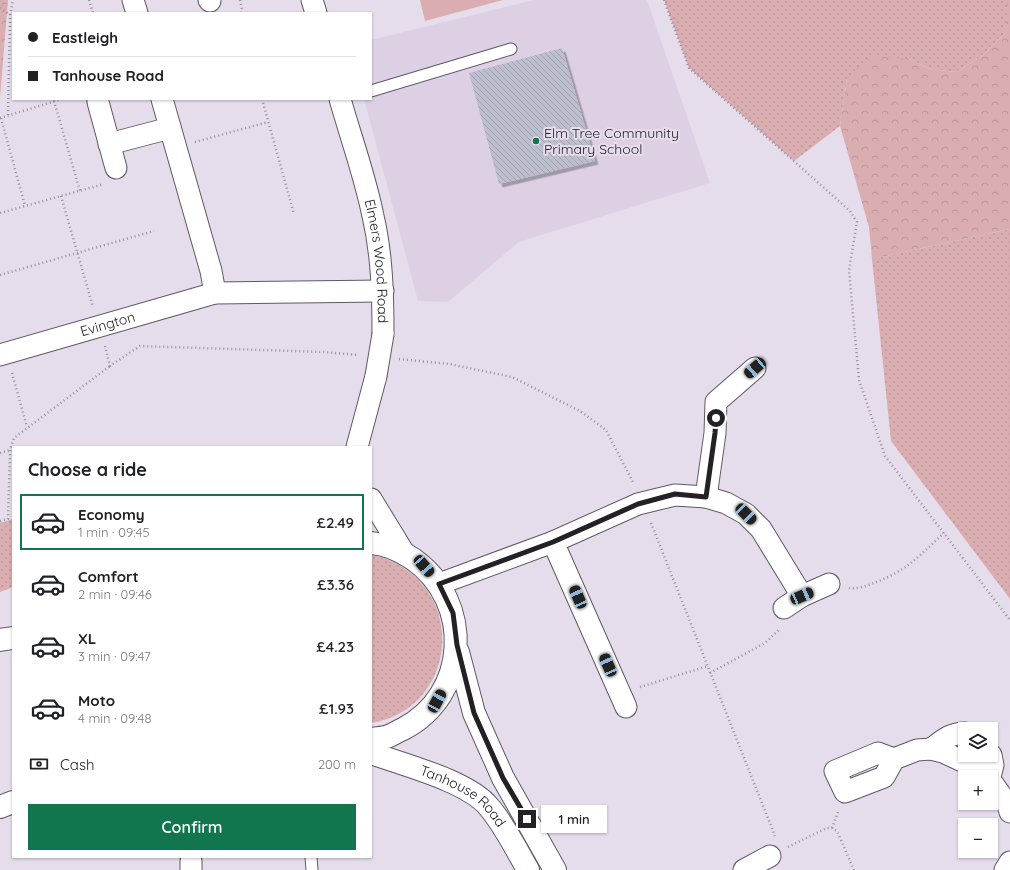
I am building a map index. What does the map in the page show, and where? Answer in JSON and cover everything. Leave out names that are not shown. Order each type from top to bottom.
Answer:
[{"type":"street","points":[[133,0],[137,12]]},
{"type":"street","points":[[312,0],[316,12]]},
{"type":"street","points":[[162,100],[211,271],[215,293]]},
{"type":"street","name":"Elmers Wood Road","points":[[342,100],[373,215],[383,291],[383,334],[376,376],[364,427],[357,446]]},
{"type":"street","points":[[98,102],[109,144],[111,176]]},
{"type":"street","points":[[109,144],[173,138]]},
{"type":"street","name":"Evington","points":[[3,354],[215,293],[383,291]]},
{"type":"street","points":[[706,497],[715,433],[716,402],[755,368]]},
{"type":"street","name":"Elmers Wood Road","points":[[363,446],[364,427]]},
{"type":"street","points":[[439,584],[553,542],[643,502],[675,494],[706,497],[726,503],[746,514],[761,529],[802,596]]},
{"type":"street","points":[[372,501],[404,553]]},
{"type":"street","points":[[553,542],[623,700]]},
{"type":"street","points":[[372,543],[379,543],[404,553],[424,566],[439,584],[453,613],[457,645],[451,674],[437,701],[416,722],[389,736],[372,739]]},
{"type":"street","points":[[784,608],[802,596],[829,584]]},
{"type":"street","points":[[0,640],[12,638]]},
{"type":"street","name":"Tanhouse Road","points":[[457,645],[474,713],[503,778],[555,870]]},
{"type":"street","points":[[931,749],[946,737],[958,733]]},
{"type":"street","points":[[894,759],[917,750],[931,749],[954,757],[971,765],[977,770]]},
{"type":"street","name":"Tanhouse Road","points":[[372,753],[458,784],[475,794],[489,806],[503,826],[528,870]]},
{"type":"street","points":[[998,791],[1008,805],[1010,812]]},
{"type":"street","points":[[0,807],[12,802]]},
{"type":"street","points":[[746,869],[775,853]]},
{"type":"street","points":[[1005,870],[1010,862]]},
{"type":"lane","points":[[372,91],[511,49]]},
{"type":"lane","points":[[311,858],[312,870]]},
{"type":"path","points":[[8,115],[10,15],[13,0]]},
{"type":"path","points":[[89,0],[92,12]]},
{"type":"path","points":[[240,0],[241,12]]},
{"type":"path","points":[[664,0],[689,68],[850,211],[857,222],[849,270],[859,380],[885,456],[1010,620]]},
{"type":"path","points":[[0,8],[10,15]]},
{"type":"path","points":[[26,206],[0,118],[59,100]]},
{"type":"path","points":[[262,100],[294,214]]},
{"type":"path","points":[[54,102],[80,191]]},
{"type":"path","points":[[173,138],[268,122]]},
{"type":"path","points":[[0,213],[80,191],[111,176]]},
{"type":"path","points":[[0,274],[154,232]]},
{"type":"path","points":[[3,354],[27,427]]},
{"type":"path","points":[[397,359],[449,364],[512,377],[580,411],[606,430],[643,502],[708,666],[775,853],[827,828],[832,828],[837,831],[854,870]]},
{"type":"path","points":[[0,521],[8,519],[10,450],[14,438],[110,366]]},
{"type":"path","points":[[0,453],[10,450]]},
{"type":"path","points":[[829,584],[854,589],[876,582],[906,567],[944,532]]},
{"type":"path","points":[[710,673],[765,643],[780,630],[784,608]]},
{"type":"path","points":[[623,700],[708,666]]},
{"type":"shaded area","name":"Elm Tree Community Primary School","points":[[533,0],[647,0],[710,183],[519,242],[448,302],[418,301],[364,100],[372,100],[372,40]]},
{"type":"green space","points":[[0,0],[8,0],[0,98]]},
{"type":"green space","points":[[420,0],[503,0],[425,21]]},
{"type":"green space","points":[[664,0],[1010,0],[1005,33],[982,56],[956,72],[930,69],[909,59],[847,78],[840,126],[794,161],[689,68]]},
{"type":"green space","points":[[1008,0],[1010,0],[1010,229],[872,259],[869,227],[840,126],[847,78],[870,56],[909,59],[930,69],[956,72],[982,56],[1005,33]]},
{"type":"green space","points":[[1010,229],[1010,599],[891,441],[872,259]]},
{"type":"green space","points":[[12,519],[12,587],[0,592],[0,523]]},
{"type":"green space","points":[[372,555],[403,567],[426,589],[438,611],[442,635],[440,659],[431,682],[417,701],[397,715],[372,723]]},
{"type":"building","points":[[562,48],[595,161],[499,184],[469,73]]},
{"type":"place","name":"Elm Tree Community Primary School","points":[[536,141]]},
{"type":"route","points":[[527,819],[503,778],[474,713],[457,645],[453,613],[439,584],[553,542],[638,504],[675,494],[706,497],[716,418]]}]
